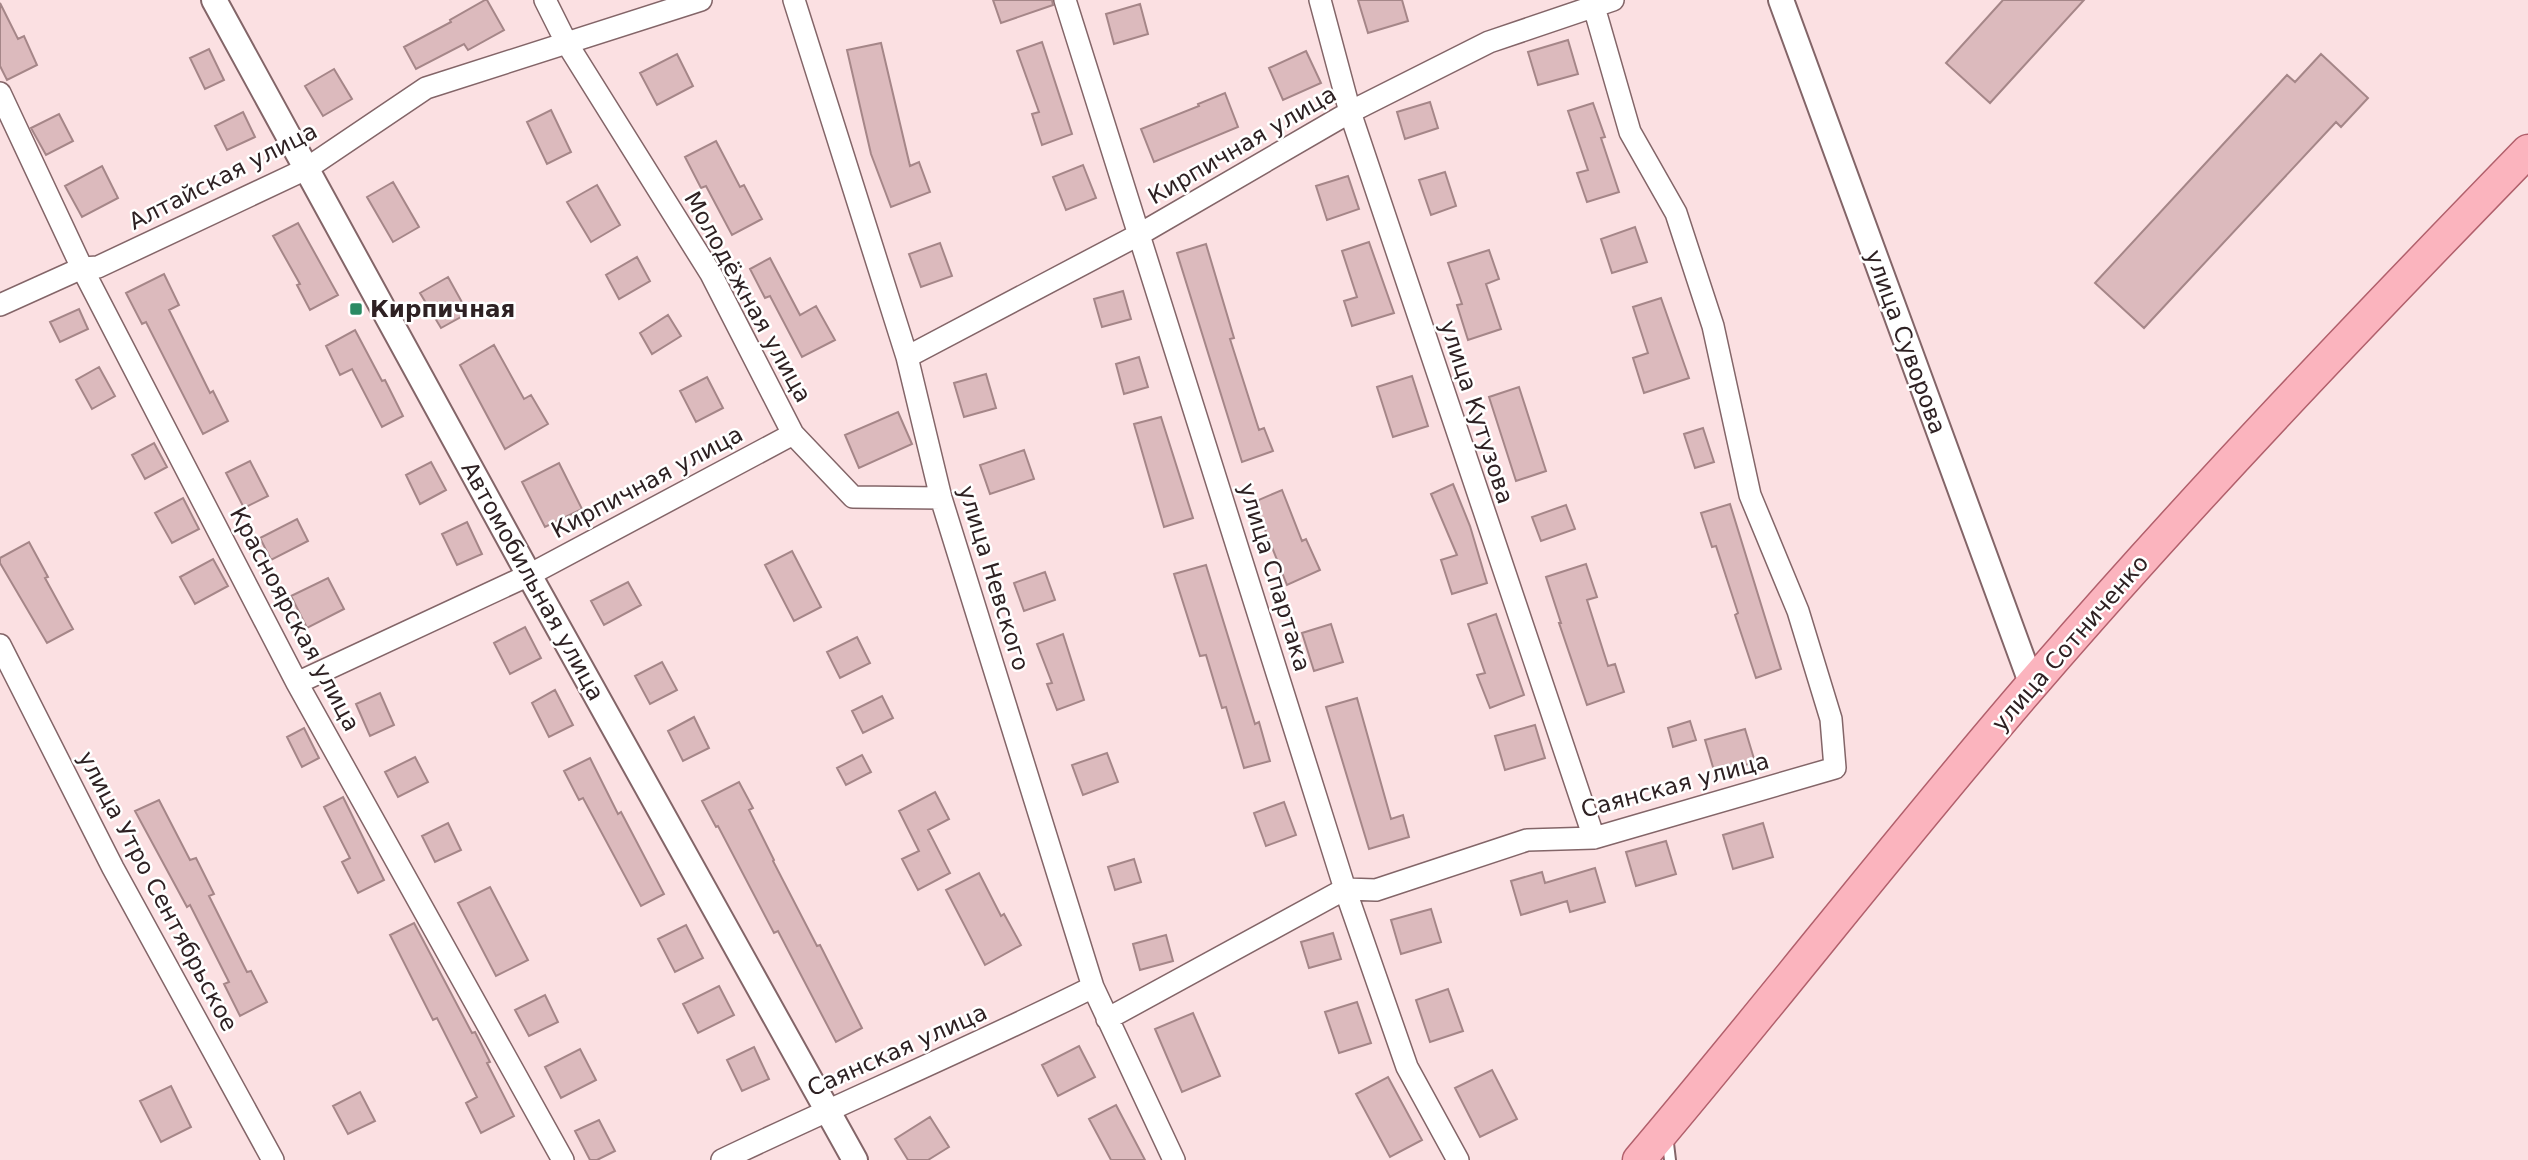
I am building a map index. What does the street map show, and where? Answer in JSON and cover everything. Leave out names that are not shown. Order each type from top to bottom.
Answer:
[{"type":"main road","name":"улица Сотниченко","points":[[1639,1160],[2032,685],[2128,574],[2364,320],[2528,151]]},
{"type":"street","name":"Автомобильная улица","points":[[214,0],[529,575],[855,1160]]},
{"type":"street","name":"Молодёжная улица","points":[[545,0],[566,42],[711,274],[793,434],[853,497],[941,498]]},
{"type":"street","name":"Алтайская улица","points":[[0,304],[82,268],[98,268],[306,169],[426,88],[701,0]]},
{"type":"street","name":"улица Невского","points":[[794,0],[907,357],[941,498],[1093,987],[1174,1160]]},
{"type":"street","name":"улица Спартака","points":[[1065,0],[1345,889],[1406,1067],[1458,1160]]},
{"type":"street","name":"улица Кутузова","points":[[1320,0],[1350,112],[1594,838]]},
{"type":"street","name":"улица Суворова","points":[[1781,0],[2032,685]]},
{"type":"street","name":"Кирпичная улица","points":[[907,357],[1140,234],[1350,112],[1489,42],[1600,2]]},
{"type":"street","name":"Саянская улица","points":[[1107,1019],[1345,889],[1376,890],[1527,840],[1594,838],[1835,768],[1831,719],[1798,611],[1749,495],[1713,326],[1676,213],[1630,132],[1600,2]]},
{"type":"street","name":"Красноярская улица","points":[[0,93],[82,268],[297,683],[563,1160]]},
{"type":"street","name":"Кирпичная улица","points":[[297,683],[529,575],[793,434]]},
{"type":"street","name":"улица Утро Сентябрьское","points":[[0,645],[113,867],[273,1160]]},
{"type":"street","name":"Саянская улица","points":[[722,1160],[1093,987]]},
{"type":"lane","points":[[1666,1128],[1670,1160]]},
{"type":"building","points":[[485,0],[504,30],[468,50],[464,44],[416,69],[404,47]]},
{"type":"building","points":[[993,0],[1052,0],[1053,5],[1001,23]]},
{"type":"building","points":[[1358,0],[1402,0],[1408,21],[1368,33]]},
{"type":"building","points":[[2003,0],[2084,0],[1990,103],[1946,63]]},
{"type":"building","points":[[0,3],[18,39],[24,36],[37,65],[7,80],[0,66]]},
{"type":"building","points":[[1140,4],[1148,34],[1114,44],[1106,14]]},
{"type":"building","points":[[1568,40],[1578,74],[1538,85],[1528,52]]},
{"type":"building","points":[[1042,42],[1072,134],[1042,145],[1032,114],[1039,112],[1017,51]]},
{"type":"building","points":[[881,43],[910,166],[919,162],[930,192],[891,207],[871,154],[847,50]]},
{"type":"building","points":[[209,49],[224,80],[205,89],[190,58]]},
{"type":"building","points":[[1306,51],[1321,83],[1283,100],[1269,68]]},
{"type":"building","points":[[677,54],[693,86],[657,105],[640,73]]},
{"type":"building","points":[[2321,54],[2368,98],[2341,127],[2336,122],[2144,328],[2095,283],[2287,75],[2295,82]]},
{"type":"building","points":[[334,69],[352,99],[323,116],[305,86]]},
{"type":"building","points":[[1225,93],[1238,127],[1154,162],[1141,129]]},
{"type":"building","points":[[1430,102],[1438,128],[1405,139],[1397,112]]},
{"type":"building","points":[[1593,103],[1605,137],[1601,138],[1619,192],[1587,202],[1577,173],[1588,170],[1568,111]]},
{"type":"building","points":[[551,110],[571,152],[547,164],[527,122]]},
{"type":"building","points":[[243,112],[255,137],[227,150],[215,126]]},
{"type":"building","points":[[59,114],[73,141],[46,155],[31,128]]},
{"type":"building","points":[[716,141],[740,187],[744,185],[762,219],[732,235],[706,186],[701,188],[685,157]]},
{"type":"building","points":[[1083,165],[1096,198],[1066,210],[1053,177]]},
{"type":"building","points":[[102,166],[118,198],[82,217],[65,186]]},
{"type":"building","points":[[1445,172],[1456,206],[1431,215],[1419,180]]},
{"type":"building","points":[[1348,176],[1359,209],[1327,220],[1316,186]]},
{"type":"building","points":[[393,182],[419,227],[393,242],[367,197]]},
{"type":"building","points":[[597,185],[620,225],[591,242],[567,202]]},
{"type":"building","points":[[298,223],[338,295],[310,310],[297,285],[300,284],[273,236]]},
{"type":"building","points":[[1635,227],[1647,262],[1612,273],[1601,239]]},
{"type":"building","points":[[1369,242],[1394,313],[1352,326],[1344,301],[1357,297],[1342,251]]},
{"type":"building","points":[[940,243],[952,276],[921,287],[909,254]]},
{"type":"building","points":[[1206,244],[1234,338],[1230,339],[1259,430],[1264,428],[1273,451],[1242,462],[1177,253]]},
{"type":"building","points":[[1489,250],[1499,279],[1486,284],[1501,329],[1468,340],[1457,305],[1462,304],[1448,263]]},
{"type":"building","points":[[637,257],[650,281],[619,299],[606,275]]},
{"type":"building","points":[[770,258],[800,315],[816,306],[835,340],[802,357],[770,296],[765,298],[750,269]]},
{"type":"building","points":[[164,274],[179,305],[169,310],[210,393],[213,391],[228,421],[203,434],[146,322],[142,324],[126,293]]},
{"type":"building","points":[[448,277],[468,313],[441,328],[420,293]]},
{"type":"building","points":[[1123,291],[1131,319],[1102,327],[1094,299]]},
{"type":"building","points":[[1661,298],[1689,378],[1644,393],[1633,358],[1648,353],[1633,307]]},
{"type":"building","points":[[79,309],[88,329],[60,342],[50,322]]},
{"type":"building","points":[[668,315],[681,336],[652,354],[640,333]]},
{"type":"building","points":[[355,330],[403,416],[382,427],[352,369],[340,375],[326,346]]},
{"type":"building","points":[[494,345],[524,399],[531,395],[548,424],[505,449],[460,365]]},
{"type":"building","points":[[1139,357],[1148,387],[1124,394],[1116,364]]},
{"type":"building","points":[[99,367],[115,396],[92,409],[76,380]]},
{"type":"building","points":[[986,374],[996,408],[964,417],[954,383]]},
{"type":"building","points":[[1412,376],[1428,426],[1393,437],[1377,387]]},
{"type":"building","points":[[707,377],[723,408],[696,422],[680,391]]},
{"type":"building","points":[[1519,387],[1546,471],[1516,481],[1489,397]]},
{"type":"building","points":[[898,412],[912,444],[859,468],[845,435]]},
{"type":"building","points":[[1161,417],[1193,518],[1164,527],[1134,424]]},
{"type":"building","points":[[1703,428],[1714,462],[1695,468],[1684,434]]},
{"type":"building","points":[[154,443],[167,467],[145,479],[132,455]]},
{"type":"building","points":[[1024,450],[1034,479],[990,494],[980,465]]},
{"type":"building","points":[[250,461],[268,496],[244,508],[226,473]]},
{"type":"building","points":[[431,462],[446,490],[420,504],[406,475]]},
{"type":"building","points":[[559,463],[582,509],[545,527],[522,482]]},
{"type":"building","points":[[1453,484],[1470,526],[1487,583],[1452,594],[1441,560],[1457,555],[1431,494]]},
{"type":"building","points":[[1282,490],[1302,541],[1306,539],[1320,570],[1287,585],[1254,502]]},
{"type":"building","points":[[183,498],[199,529],[172,543],[155,513]]},
{"type":"building","points":[[1730,504],[1781,669],[1756,678],[1716,546],[1712,547],[1701,513]]},
{"type":"building","points":[[1566,505],[1575,529],[1541,541],[1532,517]]},
{"type":"building","points":[[297,519],[308,541],[271,560],[260,538]]},
{"type":"building","points":[[467,522],[482,554],[457,565],[442,534]]},
{"type":"building","points":[[29,542],[73,629],[47,643],[0,563],[0,558]]},
{"type":"building","points":[[792,551],[821,607],[794,621],[765,565]]},
{"type":"building","points":[[213,559],[228,586],[195,604],[180,577]]},
{"type":"building","points":[[1586,564],[1597,597],[1587,600],[1608,666],[1615,664],[1624,692],[1587,705],[1546,577]]},
{"type":"building","points":[[1206,565],[1255,724],[1259,722],[1270,761],[1244,768],[1226,707],[1222,708],[1206,655],[1200,656],[1174,574]]},
{"type":"building","points":[[1045,572],[1055,600],[1024,611],[1014,583]]},
{"type":"building","points":[[328,578],[344,609],[307,628],[291,596]]},
{"type":"building","points":[[628,582],[641,605],[604,625],[591,601]]},
{"type":"building","points":[[1496,614],[1524,695],[1490,708],[1477,675],[1485,673],[1468,624]]},
{"type":"building","points":[[1331,624],[1343,662],[1314,671],[1302,633]]},
{"type":"building","points":[[525,627],[541,658],[510,674],[494,643]]},
{"type":"building","points":[[1063,634],[1084,700],[1057,710],[1047,684],[1052,683],[1037,644]]},
{"type":"building","points":[[857,637],[870,663],[840,678],[827,652]]},
{"type":"building","points":[[662,662],[677,690],[650,704],[635,676]]},
{"type":"building","points":[[555,690],[573,725],[549,737],[532,703]]},
{"type":"building","points":[[380,693],[394,725],[370,736],[356,704]]},
{"type":"building","points":[[882,696],[893,718],[863,733],[852,711]]},
{"type":"building","points":[[1357,698],[1391,819],[1403,815],[1409,837],[1369,849],[1326,707]]},
{"type":"building","points":[[694,717],[709,748],[683,761],[668,731]]},
{"type":"building","points":[[1690,721],[1696,740],[1673,747],[1668,728]]},
{"type":"building","points":[[1535,725],[1545,758],[1505,770],[1495,736]]},
{"type":"building","points":[[304,728],[319,758],[302,767],[287,737]]},
{"type":"building","points":[[1745,729],[1755,762],[1715,774],[1705,740]]},
{"type":"building","points":[[1107,753],[1118,782],[1083,795],[1072,765]]},
{"type":"building","points":[[862,755],[871,772],[846,785],[837,768]]},
{"type":"building","points":[[415,757],[428,782],[398,797],[385,772]]},
{"type":"building","points":[[590,758],[618,814],[621,812],[664,894],[641,906],[583,798],[579,800],[564,771]]},
{"type":"building","points":[[739,782],[753,808],[749,810],[773,861],[862,1028],[836,1042],[778,931],[774,933],[702,801]]},
{"type":"building","points":[[935,792],[949,819],[928,830],[950,873],[918,890],[902,859],[919,851],[899,811]]},
{"type":"building","points":[[343,797],[384,880],[358,893],[342,862],[350,858],[324,807]]},
{"type":"building","points":[[159,800],[190,860],[196,858],[214,894],[209,896],[247,972],[251,971],[267,1002],[240,1016],[224,984],[229,982],[190,905],[187,907],[135,811]]},
{"type":"building","points":[[1284,802],[1296,835],[1266,846],[1254,813]]},
{"type":"building","points":[[448,823],[461,850],[435,862],[422,836]]},
{"type":"building","points":[[1763,823],[1773,857],[1733,869],[1723,835]]},
{"type":"building","points":[[1666,841],[1676,874],[1636,886],[1626,852]]},
{"type":"building","points":[[1134,859],[1141,882],[1115,890],[1108,867]]},
{"type":"building","points":[[1595,868],[1605,902],[1570,912],[1567,901],[1521,915],[1511,881],[1542,872],[1545,883]]},
{"type":"building","points":[[979,873],[1001,916],[1004,914],[1021,945],[985,965],[946,890]]},
{"type":"building","points":[[490,887],[528,960],[496,976],[458,903]]},
{"type":"building","points":[[1431,909],[1441,942],[1401,954],[1391,920]]},
{"type":"building","points":[[414,923],[472,1033],[475,1032],[490,1062],[487,1063],[514,1116],[481,1133],[466,1103],[477,1097],[437,1018],[433,1020],[390,935]]},
{"type":"building","points":[[686,925],[703,958],[675,972],[658,939]]},
{"type":"building","points":[[1333,933],[1341,959],[1309,968],[1301,942]]},
{"type":"building","points":[[1166,935],[1173,961],[1140,970],[1133,944]]},
{"type":"building","points":[[719,986],[734,1015],[698,1033],[683,1004]]},
{"type":"building","points":[[1448,989],[1463,1031],[1430,1042],[1416,1000]]},
{"type":"building","points":[[545,995],[558,1022],[529,1036],[515,1010]]},
{"type":"building","points":[[1357,1002],[1371,1043],[1339,1053],[1325,1012]]},
{"type":"building","points":[[1193,1013],[1220,1076],[1182,1092],[1155,1029]]},
{"type":"building","points":[[1079,1046],[1095,1077],[1058,1096],[1042,1065]]},
{"type":"building","points":[[754,1047],[769,1079],[742,1091],[727,1060]]},
{"type":"building","points":[[580,1049],[596,1080],[561,1098],[545,1067]]},
{"type":"building","points":[[1492,1070],[1517,1119],[1480,1137],[1455,1088]]},
{"type":"building","points":[[1388,1077],[1422,1140],[1390,1157],[1356,1094]]},
{"type":"building","points":[[171,1086],[191,1127],[161,1142],[140,1101]]},
{"type":"building","points":[[360,1092],[375,1121],[348,1134],[333,1106]]},
{"type":"building","points":[[1116,1105],[1145,1160],[1111,1160],[1089,1119]]},
{"type":"building","points":[[930,1117],[949,1147],[928,1160],[908,1160],[895,1139]]},
{"type":"building","points":[[599,1120],[615,1151],[597,1160],[590,1160],[575,1131]]},
{"type":"place","name":"Кирпичная","points":[[356,309]]}]
